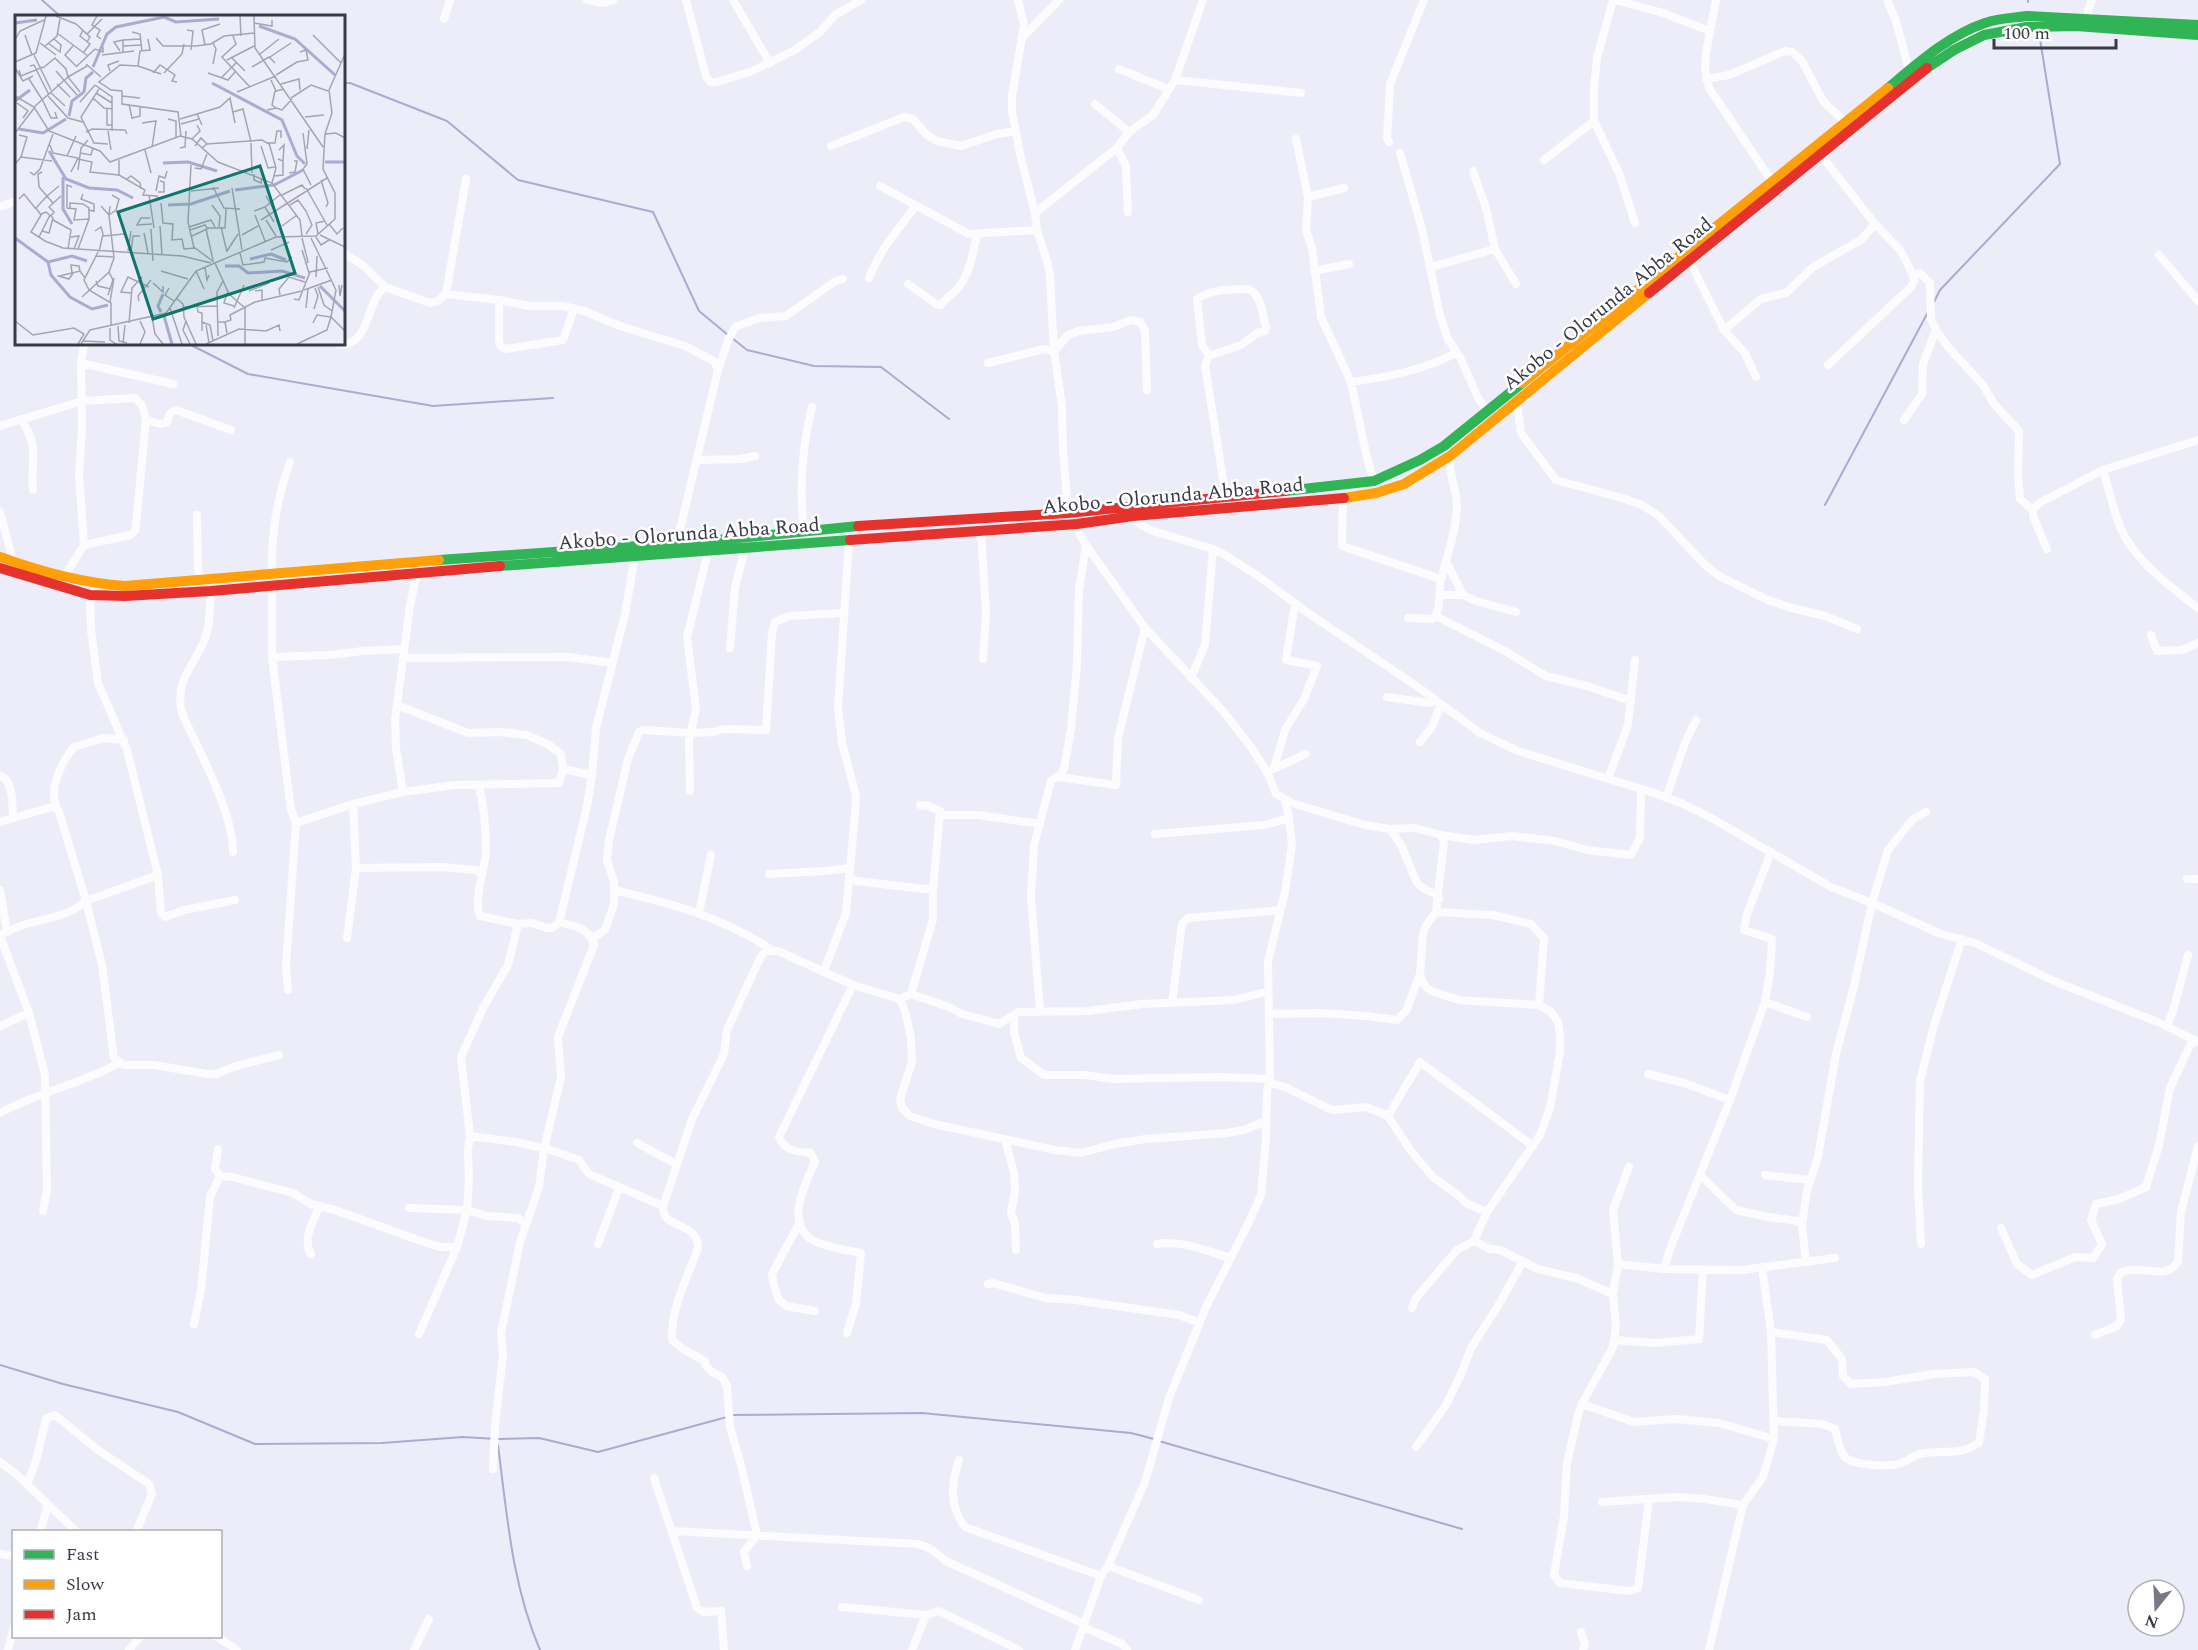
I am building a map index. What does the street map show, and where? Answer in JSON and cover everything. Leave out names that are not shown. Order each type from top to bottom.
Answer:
[{"type":"main road","name":"Akobo - Olorunda Abba Road","points":[[0,568],[90,595],[125,596],[211,591],[417,572],[1077,524],[1133,516],[1228,510],[1376,493],[1404,484],[1450,456],[1517,402],[1771,180],[1949,41],[1984,24],[2027,16],[2088,18],[2118,25],[2198,35]]},
{"type":"main road","name":"Akobo - Olorunda Abba Road","points":[[0,557],[97,585],[125,586],[272,572],[677,542],[904,522],[1068,513],[1374,481],[1444,446],[1669,270],[1690,262],[1820,154],[1930,66],[1954,50],[1984,35],[2026,27],[2198,25]]},
{"type":"main road","points":[[904,522],[905,536]]},
{"type":"main road","points":[[179,580],[180,593]]},
{"type":"street","points":[[444,19],[450,0]]},
{"type":"street","points":[[587,0],[604,3],[614,0]]},
{"type":"street","points":[[686,0],[706,76],[710,81],[716,82],[750,72],[808,42],[835,15],[861,0]]},
{"type":"street","points":[[733,0],[770,63]]},
{"type":"street","points":[[1018,0],[1024,25],[1012,96],[1016,131],[1037,231],[1050,275],[1054,351],[1062,406],[1068,513]]},
{"type":"street","points":[[1023,38],[1059,0]]},
{"type":"street","points":[[1035,213],[1117,148],[1129,132],[1153,115],[1175,80],[1203,0]]},
{"type":"street","points":[[1389,141],[1387,139],[1390,84],[1424,0]]},
{"type":"street","points":[[1635,223],[1619,173],[1594,121],[1597,58],[1616,0],[1663,13],[1710,31]]},
{"type":"street","points":[[1716,0],[1706,53],[1706,79],[1709,88],[1771,180]]},
{"type":"street","points":[[1887,0],[1896,21],[1910,70]]},
{"type":"street","points":[[2088,18],[2092,0]]},
{"type":"street","points":[[1706,79],[1729,75],[1785,51],[1792,52],[1802,61],[1824,101],[1845,122]]},
{"type":"street","points":[[1119,69],[1168,89]]},
{"type":"street","points":[[1175,80],[1301,93]]},
{"type":"street","points":[[1095,104],[1129,132]]},
{"type":"street","points":[[831,146],[904,117],[914,119],[927,135],[937,141],[961,146],[997,134],[1016,131]]},
{"type":"street","points":[[1544,160],[1594,121]]},
{"type":"street","points":[[1296,139],[1308,197],[1305,230],[1312,248],[1323,324],[1351,382],[1374,481]]},
{"type":"street","points":[[1117,148],[1126,166],[1128,212]]},
{"type":"street","points":[[1400,153],[1448,339],[1478,398],[1488,412]]},
{"type":"street","points":[[1820,154],[1875,224],[1896,245],[1914,281],[1911,287],[1828,365]]},
{"type":"street","points":[[1473,171],[1486,208],[1495,249],[1516,285]]},
{"type":"street","points":[[345,254],[364,266],[386,287],[430,303],[438,301],[446,294],[466,179]]},
{"type":"street","points":[[880,186],[961,230],[977,234],[1037,231]]},
{"type":"street","points":[[1308,197],[1344,188]]},
{"type":"street","points":[[0,207],[15,201]]},
{"type":"street","points":[[869,278],[877,257],[911,210],[917,206]]},
{"type":"street","points":[[1724,330],[1761,298],[1786,293],[1813,267],[1861,240],[1875,224]]},
{"type":"street","points":[[908,284],[936,304],[941,305],[957,290],[965,275],[972,259],[977,234]]},
{"type":"street","points":[[1431,267],[1495,249]]},
{"type":"street","points":[[2158,255],[2198,301]]},
{"type":"street","points":[[1690,262],[1724,330],[1745,353],[1756,377]]},
{"type":"street","points":[[1314,271],[1349,264]]},
{"type":"street","points":[[1913,275],[1920,273],[1930,283],[1931,319],[1936,330],[1948,347],[1983,385],[1994,404],[2019,431],[2020,499],[2033,510]]},
{"type":"street","points":[[677,542],[718,370],[735,327],[759,318],[786,316],[834,282],[843,279]]},
{"type":"street","points":[[345,343],[352,342],[361,335],[378,292],[386,287]]},
{"type":"street","points":[[1209,356],[1202,345],[1197,299],[1214,291],[1249,289],[1254,291],[1258,296],[1265,331],[1257,333],[1241,345],[1209,356],[1205,365],[1226,498]]},
{"type":"street","points":[[446,294],[529,306],[563,306],[574,309],[685,346],[714,361],[718,370]]},
{"type":"street","points":[[499,300],[499,343],[506,349],[563,340],[574,309]]},
{"type":"street","points":[[1054,351],[1068,334],[1113,327],[1131,320],[1140,322],[1145,331],[1147,390]]},
{"type":"street","points":[[1904,420],[1922,394],[1923,364],[1936,330]]},
{"type":"street","points":[[64,577],[84,545],[79,475],[82,428],[81,363],[84,345]]},
{"type":"street","points":[[988,363],[1044,349],[1054,351]]},
{"type":"street","points":[[1351,382],[1389,377],[1434,364],[1456,353]]},
{"type":"street","points":[[81,363],[173,384]]},
{"type":"street","points":[[0,426],[82,401],[135,399],[142,405],[146,418],[135,531],[130,535],[84,545]]},
{"type":"street","points":[[1517,402],[1521,433],[1556,480],[1642,505],[1659,516],[1705,566],[1719,576],[1768,600],[1825,616],[1857,629]]},
{"type":"street","points":[[804,531],[801,506],[805,436],[812,407]]},
{"type":"street","points":[[146,418],[164,424],[169,420],[170,413],[176,410],[231,430]]},
{"type":"street","points":[[21,419],[30,433],[34,448],[33,490]]},
{"type":"street","points":[[2047,549],[2033,516],[2033,510],[2039,503],[2103,470],[2198,440]]},
{"type":"street","points":[[698,460],[741,459],[755,456]]},
{"type":"street","points":[[1408,618],[1432,620],[1436,616],[1441,579],[1454,533],[1457,505],[1449,467],[1450,456]]},
{"type":"street","points":[[272,572],[273,529],[290,462]]},
{"type":"street","points":[[2103,470],[2120,527],[2135,552],[2198,608]]},
{"type":"street","points":[[1343,498],[1342,546],[1441,579]]},
{"type":"street","points":[[0,512],[13,561]]},
{"type":"street","points":[[196,515],[200,578]]},
{"type":"street","points":[[1133,516],[1140,524],[1153,531],[1213,549],[1258,576],[1496,742],[1666,798],[1708,816],[1831,887],[1941,934],[1962,939],[2018,962],[2054,981],[2167,1026],[2195,1041],[2170,1088],[2159,1145],[2146,1187],[2120,1199],[2096,1204],[2091,1220],[2102,1244],[2093,1258],[2075,1257],[2032,1275],[2017,1264],[2001,1228]]},
{"type":"street","points":[[1077,524],[1078,533],[1145,628],[1223,711],[1271,771],[1276,794],[1288,801],[1365,825],[1390,829],[1415,828],[1474,840],[1512,836],[1555,841],[1587,850],[1631,855],[1640,838],[1641,789]]},
{"type":"street","points":[[981,530],[986,614],[983,659]]},
{"type":"street","points":[[824,971],[846,913],[855,796],[842,743],[838,709],[849,540]]},
{"type":"street","points":[[1040,1011],[1031,897],[1034,845],[1051,781],[1058,777],[1064,769],[1071,729],[1077,664],[1079,590],[1086,545]]},
{"type":"street","points":[[730,648],[735,588],[745,548]]},
{"type":"street","points":[[1191,678],[1205,645],[1213,549]]},
{"type":"street","points":[[690,791],[690,733],[696,709],[687,637],[708,552]]},
{"type":"street","points":[[479,786],[484,806],[486,851],[484,863],[479,872],[480,916],[518,924],[532,922],[552,928],[559,922],[587,806],[596,728],[625,614],[636,556]]},
{"type":"street","points":[[1447,563],[1463,595]]},
{"type":"street","points":[[403,792],[396,748],[395,720],[403,653],[417,572]]},
{"type":"street","points":[[272,585],[272,657],[291,810],[296,823],[286,966],[288,990]]},
{"type":"street","points":[[211,591],[208,631],[182,680],[181,707],[184,720],[216,787],[233,839],[233,852]]},
{"type":"street","points":[[90,595],[91,630],[98,682],[123,740],[143,810],[158,875],[161,913],[165,917],[183,910],[235,900]]},
{"type":"street","points":[[1440,595],[1463,595],[1516,612]]},
{"type":"street","points":[[1271,771],[1285,730],[1304,699],[1317,666],[1286,660],[1295,603]]},
{"type":"street","points":[[593,938],[605,930],[614,904],[614,882],[607,860],[609,840],[628,759],[639,732],[644,730],[690,733],[724,729],[766,730],[772,633],[775,622],[789,616],[844,613]]},
{"type":"street","points":[[1436,616],[1546,675],[1631,701]]},
{"type":"street","points":[[1058,777],[1116,785],[1118,738],[1145,628]]},
{"type":"street","points":[[2151,635],[2157,651],[2182,650],[2198,643]]},
{"type":"street","points":[[272,657],[363,651],[568,657],[612,663]]},
{"type":"street","points":[[1608,779],[1628,725],[1635,660]]},
{"type":"street","points":[[1387,697],[1429,703],[1439,702]]},
{"type":"street","points":[[1420,742],[1432,728],[1439,702]]},
{"type":"street","points":[[296,823],[353,804],[403,792],[456,785],[559,783],[563,770],[561,754],[549,745],[527,735],[500,732],[468,733],[397,705]]},
{"type":"street","points":[[1666,798],[1685,743],[1696,720]]},
{"type":"street","points":[[119,1063],[114,1058],[102,964],[86,902],[56,807],[55,783],[57,775],[74,747],[103,738],[123,740]]},
{"type":"street","points":[[1271,771],[1306,754]]},
{"type":"street","points":[[563,770],[592,775]]},
{"type":"street","points":[[1,776],[9,784],[14,818]]},
{"type":"street","points":[[1075,1650],[1101,1576],[1108,1566],[1145,1482],[1169,1398],[1210,1297],[1260,1195],[1265,1164],[1269,1081],[1269,950],[1280,910],[1292,845],[1288,801]]},
{"type":"street","points":[[347,938],[356,868],[353,804]]},
{"type":"street","points":[[911,994],[933,919],[933,890],[940,814],[937,808],[921,805]]},
{"type":"street","points":[[0,822],[56,807]]},
{"type":"street","points":[[1806,1262],[1802,1226],[1810,1180],[1818,1157],[1836,1054],[1872,903],[1888,850],[1913,819],[1926,812]]},
{"type":"street","points":[[940,814],[978,815],[1040,824]]},
{"type":"street","points":[[1155,834],[1265,825],[1289,816]]},
{"type":"street","points":[[1390,829],[1401,845],[1417,883],[1439,899]]},
{"type":"street","points":[[1269,1014],[1320,1013],[1397,1020],[1406,1011],[1420,974],[1425,927],[1436,912],[1439,899],[1444,842],[1441,835]]},
{"type":"street","points":[[1664,1269],[1730,1100],[1765,1002],[1772,939],[1744,930],[1747,914],[1771,852]]},
{"type":"street","points":[[699,913],[711,855]]},
{"type":"street","points":[[356,868],[442,867],[479,872]]},
{"type":"street","points":[[769,874],[825,872],[849,868]]},
{"type":"street","points":[[2,934],[21,926],[62,915],[86,902],[158,875]]},
{"type":"street","points":[[849,877],[856,881],[933,890]]},
{"type":"street","points":[[2187,879],[2198,879]]},
{"type":"street","points":[[0,890],[2,934],[29,1013],[45,1075],[47,1190],[43,1211]]},
{"type":"street","points":[[614,890],[666,902],[699,913],[744,932],[772,950],[853,985],[900,999],[911,994],[962,1014],[999,1024],[1019,1012],[1088,1011],[1142,1004],[1234,1000],[1269,991]]},
{"type":"street","points":[[1172,1003],[1182,924],[1188,918],[1280,910]]},
{"type":"street","points":[[1436,912],[1493,915],[1531,924],[1544,938],[1539,1005]]},
{"type":"street","points":[[493,1469],[503,1355],[501,1333],[520,1242],[539,1187],[544,1149],[561,1077],[558,1037],[594,945],[593,938],[586,931],[559,922]]},
{"type":"street","points":[[419,1334],[457,1247],[466,1210],[470,1136],[461,1057],[483,1008],[508,965],[518,924]]},
{"type":"street","points":[[1921,1244],[1918,1185],[1920,1081],[1934,1025],[1962,939]]},
{"type":"street","points":[[757,1535],[730,1427],[727,1386],[722,1377],[706,1366],[705,1361],[682,1349],[672,1340],[671,1331],[677,1307],[698,1248],[698,1241],[693,1232],[666,1219],[663,1206],[697,1106],[724,1054],[727,1030],[758,963],[766,951],[772,950]]},
{"type":"street","points":[[2167,1026],[2188,955]]},
{"type":"street","points":[[1412,1308],[1416,1298],[1457,1250],[1474,1241],[1487,1212],[1533,1146],[1546,1122],[1560,1052],[1558,1022],[1550,1011],[1539,1005],[1459,1000],[1428,989],[1420,974]]},
{"type":"street","points":[[815,1311],[786,1306],[779,1300],[774,1286],[772,1274],[799,1224],[801,1196],[815,1162],[811,1153],[794,1152],[783,1144],[779,1137],[853,985]]},
{"type":"street","points":[[900,999],[911,1037],[912,1062],[900,1099],[902,1108],[910,1116],[934,1124],[1081,1154],[1114,1144],[1146,1139],[1227,1134],[1266,1121]]},
{"type":"street","points":[[1765,1002],[1807,1017]]},
{"type":"street","points":[[0,1026],[29,1013]]},
{"type":"street","points":[[1014,1016],[1014,1032],[1020,1058],[1044,1075],[1085,1075],[1113,1079],[1218,1077],[1269,1081],[1332,1110],[1366,1107],[1388,1116],[1411,1151],[1433,1177],[1466,1203],[1487,1212]]},
{"type":"street","points":[[0,1113],[45,1092],[102,1072],[119,1063],[154,1065],[216,1074],[236,1066],[279,1055]]},
{"type":"street","points":[[1388,1116],[1420,1062],[1533,1146]]},
{"type":"street","points":[[1648,1074],[1684,1083],[1730,1100]]},
{"type":"street","points":[[470,1136],[495,1138],[579,1160],[589,1174],[663,1206]]},
{"type":"street","points":[[1007,1140],[1005,1143],[1014,1173],[1015,1191],[1011,1213],[1015,1223],[1016,1250]]},
{"type":"street","points":[[637,1143],[676,1164]]},
{"type":"street","points":[[2096,1335],[2117,1326],[2121,1320],[2117,1280],[2121,1272],[2133,1269],[2159,1272],[2175,1267],[2179,1253],[2181,1212],[2195,1169],[2198,1146]]},
{"type":"street","points":[[218,1149],[216,1169],[220,1176]]},
{"type":"street","points":[[1629,1167],[1613,1210],[1618,1264],[1613,1294],[1615,1340],[1582,1404],[1567,1463],[1564,1516],[1554,1575],[1560,1583],[1629,1592],[1638,1588],[1649,1499]]},
{"type":"street","points":[[1765,1174],[1810,1180]]},
{"type":"street","points":[[1700,1175],[1736,1210],[1798,1221],[1802,1226]]},
{"type":"street","points":[[220,1176],[293,1192],[311,1203],[440,1247],[457,1247]]},
{"type":"street","points":[[194,1324],[201,1290],[210,1197],[220,1176]]},
{"type":"street","points":[[598,1244],[619,1188]]},
{"type":"street","points":[[311,1254],[307,1242],[320,1206]]},
{"type":"street","points":[[409,1208],[466,1210],[487,1216],[518,1218],[526,1224]]},
{"type":"street","points":[[799,1224],[808,1238],[861,1254],[856,1304],[847,1333]]},
{"type":"street","points":[[1474,1241],[1490,1249],[1500,1250],[1522,1263],[1576,1278],[1613,1294]]},
{"type":"street","points":[[1157,1244],[1172,1243],[1231,1258]]},
{"type":"street","points":[[1618,1264],[1664,1269],[1742,1270],[1835,1258]]},
{"type":"street","points":[[1416,1447],[1446,1405],[1471,1348],[1522,1263]]},
{"type":"street","points":[[1709,1650],[1743,1505],[1763,1477],[1774,1439],[1772,1332],[1762,1267]]},
{"type":"street","points":[[1615,1340],[1655,1343],[1699,1339],[1703,1269]]},
{"type":"street","points":[[988,1284],[993,1283],[1045,1298],[1179,1315],[1200,1323]]},
{"type":"street","points":[[1772,1332],[1827,1340],[1842,1359],[1843,1376],[1851,1384],[1885,1382],[1934,1374],[1974,1372],[1985,1379],[1984,1410],[1979,1443],[1967,1450],[1924,1453],[1910,1457],[1900,1464],[1852,1462],[1844,1457],[1835,1429],[1822,1424],[1775,1421]]},
{"type":"street","points":[[1582,1404],[1634,1422],[1677,1419],[1719,1423],[1774,1439]]},
{"type":"street","points":[[27,1485],[36,1461],[46,1419],[55,1415],[98,1450],[149,1484],[152,1494],[137,1530]]},
{"type":"street","points":[[959,1460],[952,1491],[955,1510],[965,1527],[1101,1576]]},
{"type":"street","points":[[0,1462],[16,1474],[74,1530]]},
{"type":"street","points":[[654,1478],[697,1608],[704,1612],[721,1611],[724,1650]]},
{"type":"street","points":[[1602,1502],[1677,1497],[1743,1505]]},
{"type":"street","points":[[41,1530],[48,1505]]},
{"type":"street","points":[[672,1531],[924,1546],[938,1553],[946,1561],[1122,1644],[1127,1650]]},
{"type":"street","points":[[747,1566],[744,1552],[757,1535]]},
{"type":"street","points":[[1108,1566],[1199,1600]]},
{"type":"street","points":[[842,1607],[926,1615],[939,1611],[1019,1650]]},
{"type":"street","points":[[912,1650],[926,1615]]},
{"type":"street","points":[[414,1650],[429,1619]]},
{"type":"street","points":[[1581,1632],[1585,1644],[1583,1650]]},
{"type":"street","points":[[8,1650],[12,1634]]},
{"type":"street","points":[[129,1650],[139,1638]]},
{"type":"street","points":[[219,1638],[236,1650]]},
{"type":"waterway","points":[[42,0],[59,15]]},
{"type":"waterway","points":[[1934,302],[1940,290],[2060,164],[2040,39]]},
{"type":"waterway","points":[[345,83],[447,121],[518,180],[653,212],[699,311],[728,335]]},
{"type":"waterway","points":[[1825,505],[1928,312]]},
{"type":"waterway","points":[[732,338],[747,350],[814,366],[881,367],[949,419]]},
{"type":"waterway","points":[[191,345],[248,374],[433,406],[553,398]]},
{"type":"waterway","points":[[0,1365],[63,1384],[178,1412],[255,1444],[382,1443],[463,1437],[539,1438],[598,1452],[727,1417]]},
{"type":"waterway","points":[[733,1415],[922,1413],[1131,1433],[1154,1439]]},
{"type":"waterway","points":[[1159,1441],[1462,1529]]},
{"type":"waterway","points":[[498,1445],[517,1575],[540,1650]]},
{"type":"traffic: fast","points":[[1888,88],[1946,43],[1972,28],[1996,20],[2027,16],[2198,25]]},
{"type":"traffic: fast","points":[[1927,68],[1954,50],[1984,35],[2027,27],[2076,26],[2198,35]]},
{"type":"traffic: fast","points":[[1285,491],[1374,481],[1444,446],[1522,383]]},
{"type":"traffic: fast","points":[[439,560],[709,541],[858,526]]},
{"type":"traffic: fast","points":[[500,566],[850,540]]},
{"type":"traffic: slow","points":[[1522,383],[1888,88]]},
{"type":"traffic: slow","points":[[1344,498],[1376,493],[1404,484],[1450,456],[1649,293]]},
{"type":"traffic: slow","points":[[0,557],[62,576],[125,586],[439,560]]},
{"type":"traffic: jam","points":[[1649,293],[1927,68]]},
{"type":"traffic: jam","points":[[858,526],[1068,513],[1285,491]]},
{"type":"traffic: jam","points":[[850,540],[1077,524],[1133,516],[1344,498]]},
{"type":"traffic: jam","points":[[0,568],[90,595],[125,596],[211,591],[500,566]]}]
